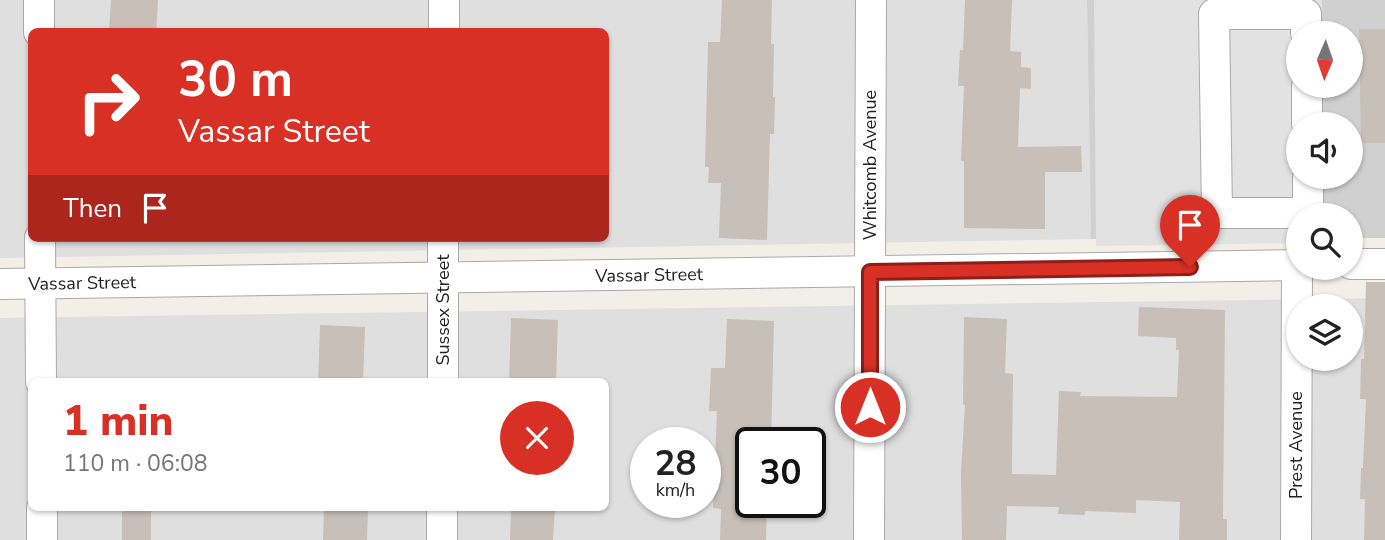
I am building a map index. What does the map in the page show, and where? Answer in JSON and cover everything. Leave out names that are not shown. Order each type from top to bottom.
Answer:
[{"type":"street","points":[[39,0],[39,28]]},
{"type":"street","points":[[444,0],[444,28]]},
{"type":"street","name":"Whitcomb Avenue","points":[[869,540],[871,0]]},
{"type":"street","points":[[1286,214],[1217,213],[1214,15],[1306,14],[1306,21]]},
{"type":"street","points":[[40,242],[41,378]]},
{"type":"street","name":"Sussex Street","points":[[443,242],[443,378]]},
{"type":"street","points":[[1363,264],[1385,264]]},
{"type":"street","name":"Vassar Street","points":[[0,284],[1286,265]]},
{"type":"street","name":"Prest Avenue","points":[[1296,540],[1298,280]]},
{"type":"street","points":[[42,511],[42,540]]},
{"type":"street","points":[[442,511],[442,540]]},
{"type":"shaded area","points":[[0,0],[1087,0],[1091,239],[0,258]]},
{"type":"shaded area","points":[[1087,0],[1385,0],[1385,238],[1363,238],[1363,203],[1286,203],[1286,238],[1091,239]]},
{"type":"shaded area","points":[[1094,0],[1322,0],[1322,21],[1286,21],[1286,98],[1322,98],[1323,112],[1286,112],[1286,189],[1298,189],[1298,203],[1286,203],[1286,243],[1096,246]]},
{"type":"shaded area","points":[[1363,298],[1385,298],[1385,540],[0,540],[0,318],[1286,299],[1286,371],[1363,371]]},
{"type":"building","points":[[111,0],[158,0],[156,28],[109,28]]},
{"type":"building","points":[[722,0],[772,0],[771,44],[774,44],[775,97],[774,134],[770,134],[767,240],[719,238],[721,183],[708,183],[709,167],[705,167],[708,42],[720,42]]},
{"type":"building","points":[[965,0],[1012,0],[1010,51],[1021,52],[1021,67],[1031,68],[1031,89],[1020,88],[1018,147],[1081,146],[1082,172],[1045,172],[1045,229],[964,228],[964,161],[961,161],[964,86],[958,86]]},
{"type":"building","points":[[1363,29],[1385,29],[1385,143],[1363,143],[1363,112],[1360,112],[1360,98],[1363,98]]},
{"type":"building","points":[[1366,282],[1385,282],[1385,540],[1364,540],[1365,499],[1360,499],[1366,399],[1360,399]]},
{"type":"building","points":[[1139,307],[1225,310],[1223,519],[1227,519],[1227,540],[1179,540],[1180,502],[1136,500],[1136,513],[1085,511],[1085,515],[1058,514],[1059,507],[1007,506],[1006,540],[962,540],[964,317],[1007,319],[1005,373],[1013,374],[1012,474],[1056,475],[1059,391],[1081,392],[1080,396],[1177,397],[1179,350],[1176,350],[1176,338],[1138,336]]},
{"type":"building","points":[[511,318],[558,320],[556,378],[509,378]]},
{"type":"building","points":[[727,319],[774,321],[771,427],[735,427],[735,518],[767,518],[766,540],[720,540],[721,427],[716,427],[717,411],[709,411],[711,368],[725,368]]},
{"type":"building","points":[[320,325],[365,327],[363,378],[318,378]]},
{"type":"building","points":[[122,511],[151,511],[151,540],[122,540]]},
{"type":"building","points":[[324,511],[368,511],[367,540],[323,540]]},
{"type":"building","points":[[511,511],[555,511],[553,540],[510,540]]},
{"type":"route","points":[[870,407],[870,272],[1190,267]]}]
